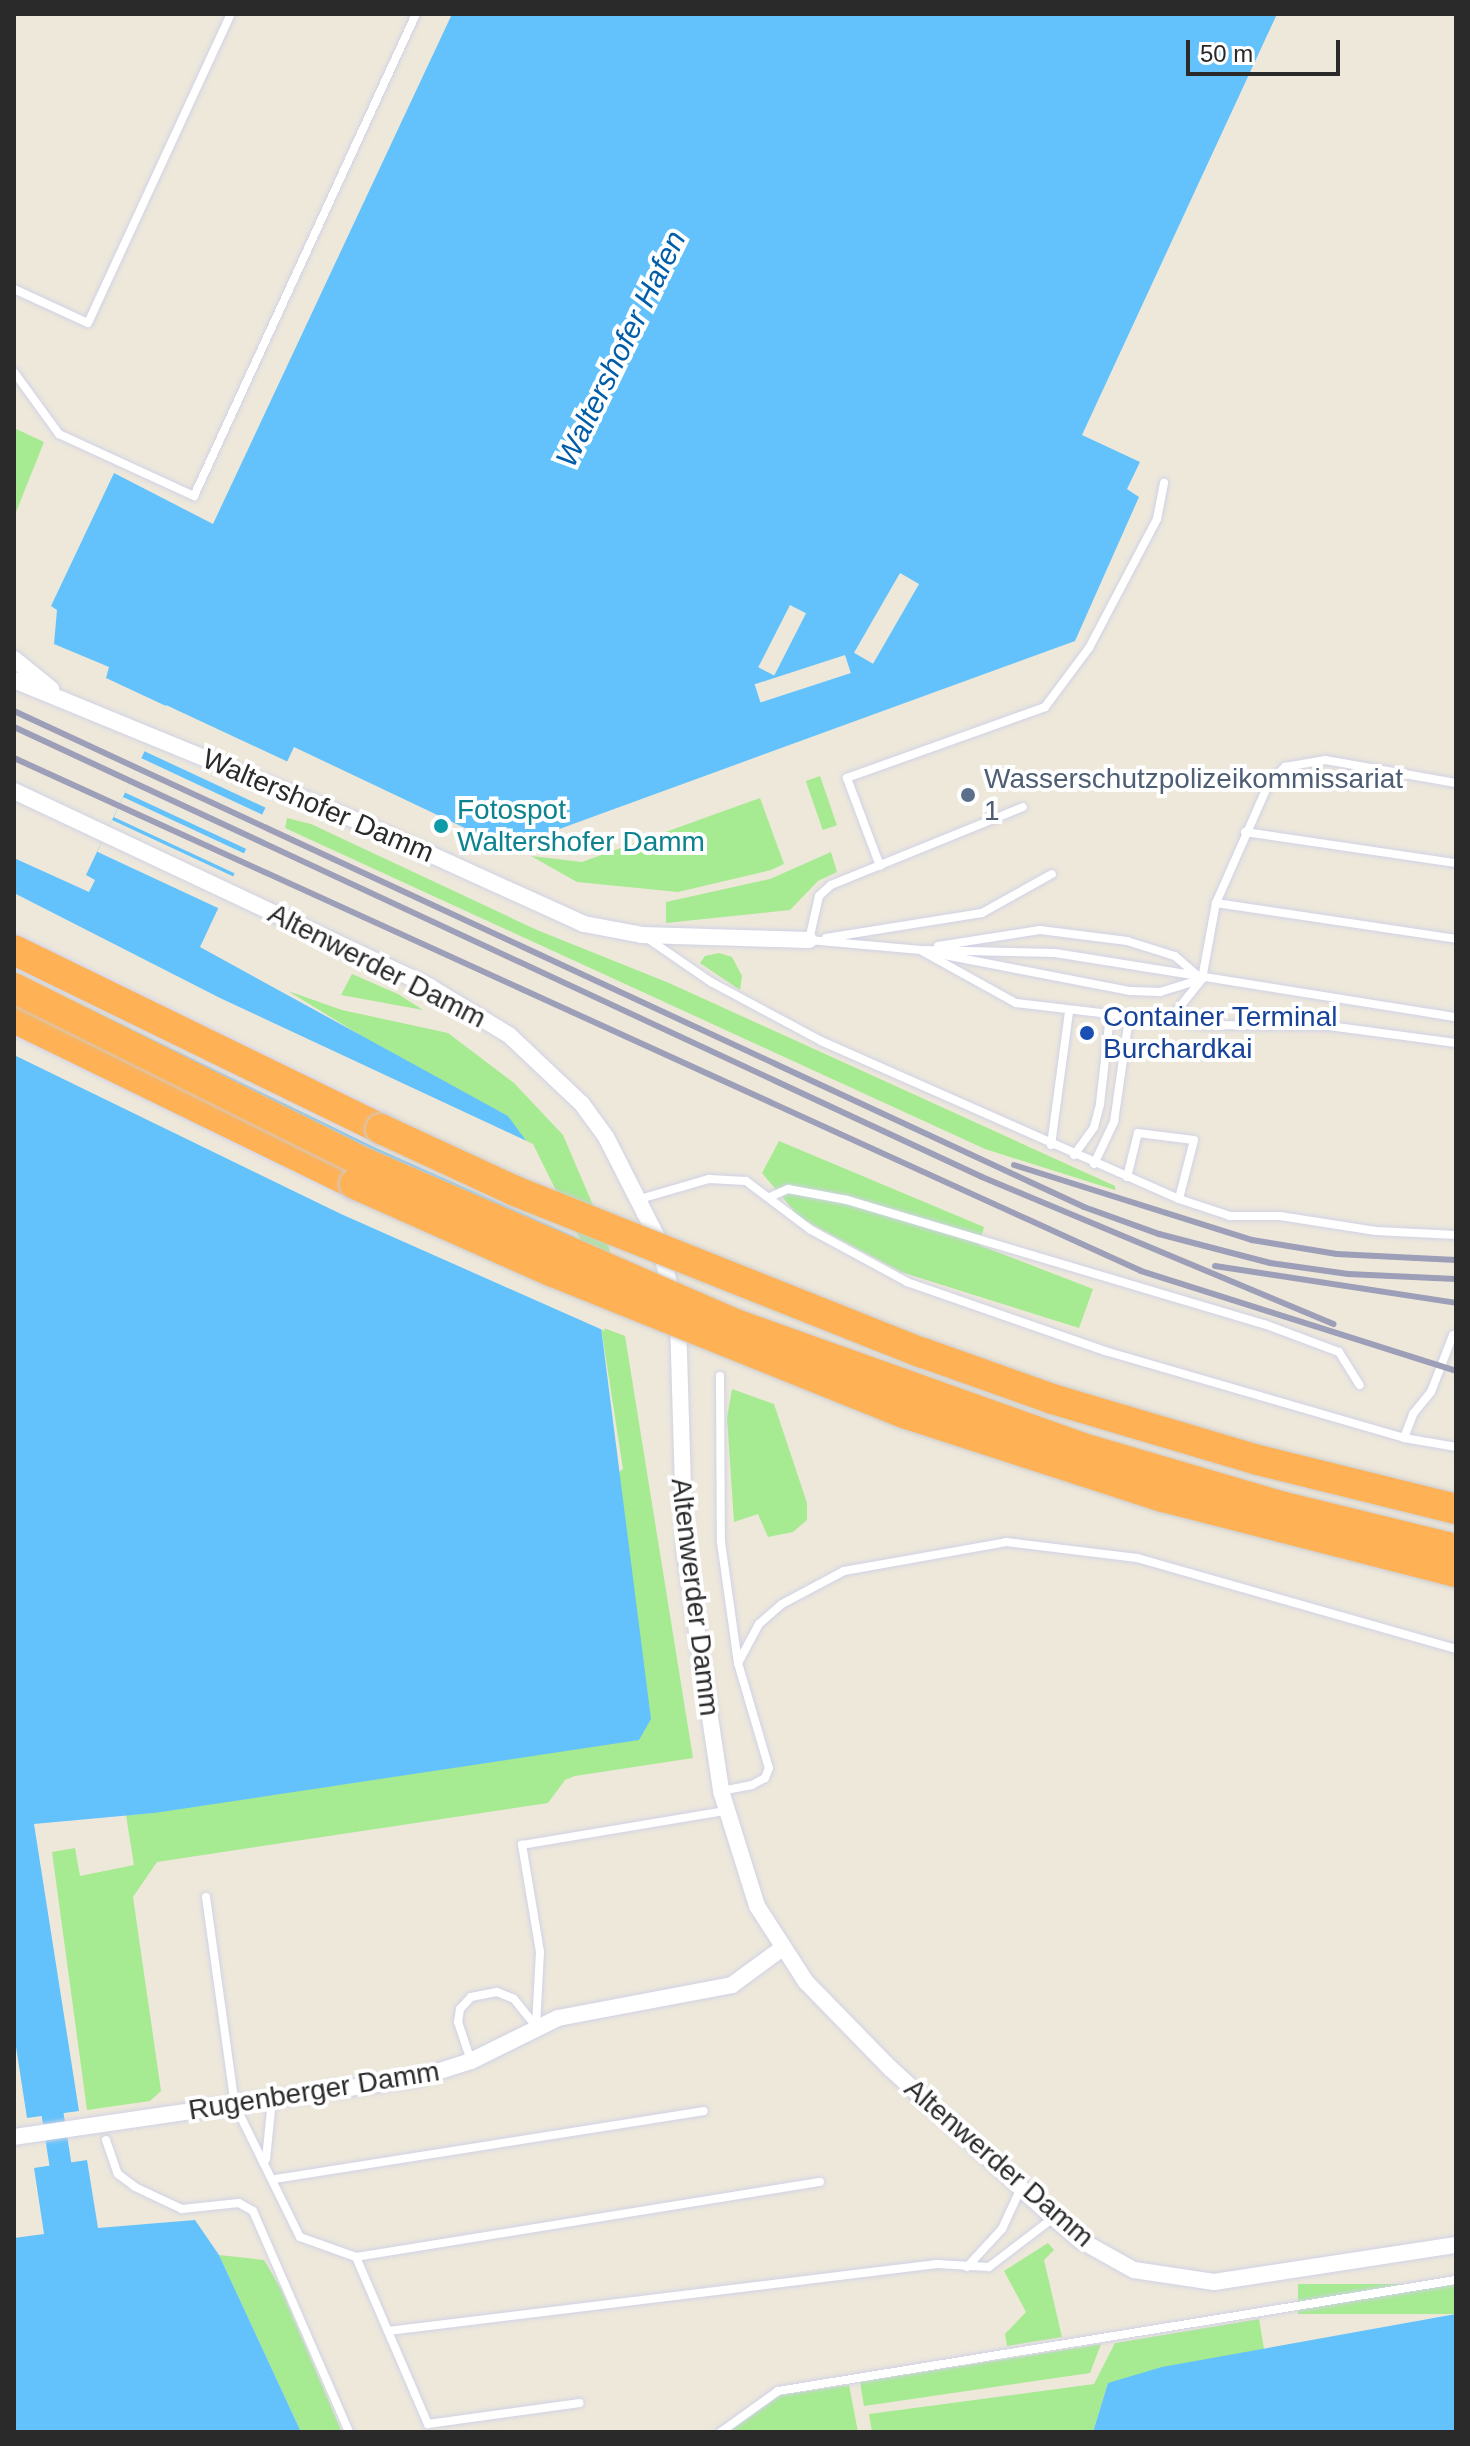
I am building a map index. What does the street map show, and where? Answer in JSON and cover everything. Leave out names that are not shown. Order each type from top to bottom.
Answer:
[{"type":"highway","points":[[14,950],[464,1168],[767,1295],[1052,1399],[1258,1460],[1456,1509]]},
{"type":"highway","points":[[14,988],[365,1163],[738,1325],[1080,1447],[1284,1507],[1456,1549]]},
{"type":"highway","points":[[14,1018],[383,1197],[553,1272],[875,1402],[1163,1497],[1456,1572]]},
{"type":"street","name":"Waltershofer Damm","points":[[14,659],[62,698]]},
{"type":"street","name":"Waltershofer Damm","points":[[14,680],[291,793],[584,924],[642,935],[809,940]]},
{"type":"street","name":"Altenwerder Damm","points":[[14,791],[451,998],[509,1035],[582,1104],[640,1199],[666,1266],[680,1327],[680,1506],[721,1791],[742,1868],[781,1949],[846,2026],[1054,2218],[1123,2264],[1184,2280],[1261,2278],[1456,2245]]},
{"type":"street","name":"Rugenberger Damm","points":[[14,2137],[418,2078],[471,2061],[536,2026],[732,1985],[781,1949]]},
{"type":"lane","points":[[14,289],[88,323],[231,14]]},
{"type":"lane","points":[[14,372],[59,434],[194,496],[416,14]]},
{"type":"lane","points":[[880,866],[847,778],[1045,707],[1089,648],[1157,519],[1164,483]]},
{"type":"lane","points":[[1160,1021],[1174,1014],[1202,979],[1216,903],[1269,783],[1285,767],[1302,760],[1325,760],[1456,783]]},
{"type":"lane","points":[[809,940],[824,890],[1023,807]]},
{"type":"lane","points":[[1245,832],[1456,863]]},
{"type":"lane","points":[[809,940],[957,920],[995,907],[1052,874]]},
{"type":"lane","points":[[1216,903],[1456,939]]},
{"type":"lane","points":[[921,950],[1040,930],[1127,941],[1175,956],[1202,979]]},
{"type":"lane","points":[[642,935],[711,982],[821,1041],[1179,1199],[1230,1216],[1280,1216],[1376,1231],[1456,1235]]},
{"type":"lane","points":[[809,940],[921,950],[1055,953],[1202,979],[1456,1017]]},
{"type":"lane","points":[[921,950],[1046,979],[1130,991],[1160,992],[1202,979]]},
{"type":"lane","points":[[921,950],[1016,1003],[1160,1021],[1329,1026],[1456,1043]]},
{"type":"lane","points":[[1051,1145],[1069,1011]]},
{"type":"lane","points":[[1074,1155],[1094,1127],[1100,1104],[1110,1016]]},
{"type":"lane","points":[[1094,1164],[1114,1122],[1129,1018]]},
{"type":"lane","points":[[1127,1177],[1138,1133],[1194,1140],[1179,1199]]},
{"type":"lane","points":[[640,1199],[732,1177],[770,1197],[811,1230],[907,1282],[1105,1351],[1404,1438],[1456,1447]]},
{"type":"lane","points":[[770,1197],[788,1189],[847,1200],[1264,1324],[1339,1352],[1360,1385]]},
{"type":"lane","points":[[1404,1438],[1413,1414],[1431,1392],[1453,1335]]},
{"type":"lane","points":[[720,1376],[721,1542],[738,1663],[769,1768],[765,1778],[752,1785],[721,1791]]},
{"type":"lane","points":[[738,1663],[771,1614],[844,1571],[1006,1542],[1137,1558],[1456,1649]]},
{"type":"lane","points":[[536,2026],[540,1952],[522,1845],[726,1811]]},
{"type":"lane","points":[[206,1897],[235,2105],[266,2160],[300,2237],[356,2257],[820,2182]]},
{"type":"lane","points":[[471,2061],[458,2022],[460,2009],[471,1997],[497,1992],[514,1999],[536,2026]]},
{"type":"lane","points":[[266,2160],[272,2100]]},
{"type":"lane","points":[[275,2179],[704,2111]]},
{"type":"lane","points":[[106,2140],[118,2174],[135,2187],[182,2209],[239,2203],[253,2211],[349,2432]]},
{"type":"lane","points":[[967,2268],[1002,2229],[1021,2188]]},
{"type":"lane","points":[[388,2331],[937,2264],[989,2267],[1054,2218]]},
{"type":"lane","points":[[356,2257],[428,2424],[580,2403]]},
{"type":"lane","points":[[721,2432],[778,2391],[1456,2280]]},
{"type":"green space","points":[[14,428],[44,442],[14,517]]},
{"type":"green space","points":[[820,776],[837,825],[823,830],[806,781]]},
{"type":"green space","points":[[760,798],[784,864],[771,870],[678,892],[577,882],[531,856],[582,862]]},
{"type":"green space","points":[[287,818],[311,824],[537,930],[669,983],[1115,1186],[1115,1190],[985,1149],[285,828]]},
{"type":"green space","points":[[831,852],[837,872],[818,881],[790,910],[666,923],[666,902],[770,879]]},
{"type":"green space","points":[[719,953],[732,957],[742,976],[740,990],[700,963],[705,956]]},
{"type":"green space","points":[[352,974],[398,994],[423,1010],[341,995]]},
{"type":"green space","points":[[288,991],[342,1010],[448,1033],[514,1083],[563,1135],[607,1238],[614,1272],[584,1262],[508,1116],[401,1060]]},
{"type":"green space","points":[[779,1141],[984,1227],[979,1245],[1093,1289],[1079,1328],[901,1272],[800,1218],[762,1173]]},
{"type":"green space","points":[[601,1327],[625,1336],[693,1758],[575,1776],[565,1780],[548,1803],[157,1862],[133,1897],[161,2091],[150,2101],[87,2110],[52,1852],[75,1848],[80,1876],[134,1865],[126,1815],[154,1813],[623,1469]]},
{"type":"green space","points":[[732,1389],[774,1404],[807,1503],[807,1520],[793,1532],[768,1537],[758,1514],[734,1522],[727,1418]]},
{"type":"green space","points":[[1048,2243],[1054,2250],[1044,2260],[1062,2337],[1007,2346],[1005,2334],[1026,2312],[1004,2271]]},
{"type":"green space","points":[[219,2255],[264,2260],[281,2289],[342,2432],[301,2432]]},
{"type":"green space","points":[[1298,2284],[1456,2284],[1456,2314],[1298,2314]]},
{"type":"green space","points":[[1259,2319],[1264,2349],[1108,2383],[1093,2432],[872,2432],[869,2414],[1094,2384],[1115,2343]]},
{"type":"green space","points":[[1101,2344],[1090,2373],[864,2406],[860,2382]]},
{"type":"green space","points":[[849,2385],[858,2432],[728,2432],[781,2395]]},
{"type":"water","name":"Waltershofer Hafen","points":[[452,14],[1277,14],[1082,435],[1140,462],[1127,489],[1139,497],[1075,641],[507,848],[294,747],[200,947],[508,1116],[527,1142],[569,1220],[601,1327],[651,1719],[639,1740],[154,1813],[34,1824],[79,2111],[27,2118],[14,2034],[14,858],[89,892],[95,880],[86,875],[166,706],[106,678],[109,667],[54,644],[57,610],[51,606],[114,473],[213,524]]},
{"type":"water","points":[[87,2160],[98,2228],[195,2220],[219,2255],[301,2432],[14,2432],[14,2238],[44,2234],[34,2168]]},
{"type":"water","points":[[1456,2314],[1456,2432],[1093,2432],[1108,2383],[1162,2367]]},
{"type":"pier","points":[[900,573],[919,584],[873,664],[854,653]]},
{"type":"pier","points":[[790,605],[806,613],[774,676],[758,667]]},
{"type":"pier","points":[[845,655],[851,673],[761,702],[755,684]]},
{"type":"pier","points":[[166,705],[291,763],[270,810],[144,751]]},
{"type":"pier","points":[[141,758],[265,816],[249,850],[125,792]]},
{"type":"pier","points":[[123,797],[248,855],[239,875],[114,817]]},
{"type":"pier","points":[[112,820],[237,878],[222,910],[97,852]]},
{"type":"pier","points":[[14,893],[220,998],[533,1144],[580,1239],[376,1148],[14,972]]},
{"type":"pier","points":[[14,978],[588,1261],[605,1331],[341,1214],[14,1055]]},
{"type":"waterway","points":[[48,2085],[65,2194]]},
{"type":"railway","points":[[14,711],[1084,1207],[1159,1234],[1270,1263],[1348,1274],[1456,1279]]},
{"type":"railway","points":[[14,727],[982,1177],[1333,1324]]},
{"type":"railway","points":[[14,758],[1141,1271],[1456,1371]]},
{"type":"railway","points":[[1014,1165],[1252,1240],[1337,1254],[1456,1260]]},
{"type":"railway","points":[[1215,1266],[1456,1303]]},
{"type":"place","name":"Wasserschutzpolizeikommissariat 1","points":[[968,795]]},
{"type":"place","name":"Fotospot Waltershofer Damm","points":[[441,826]]},
{"type":"place","name":"Container Terminal Burchardkai","points":[[1087,1033]]}]
